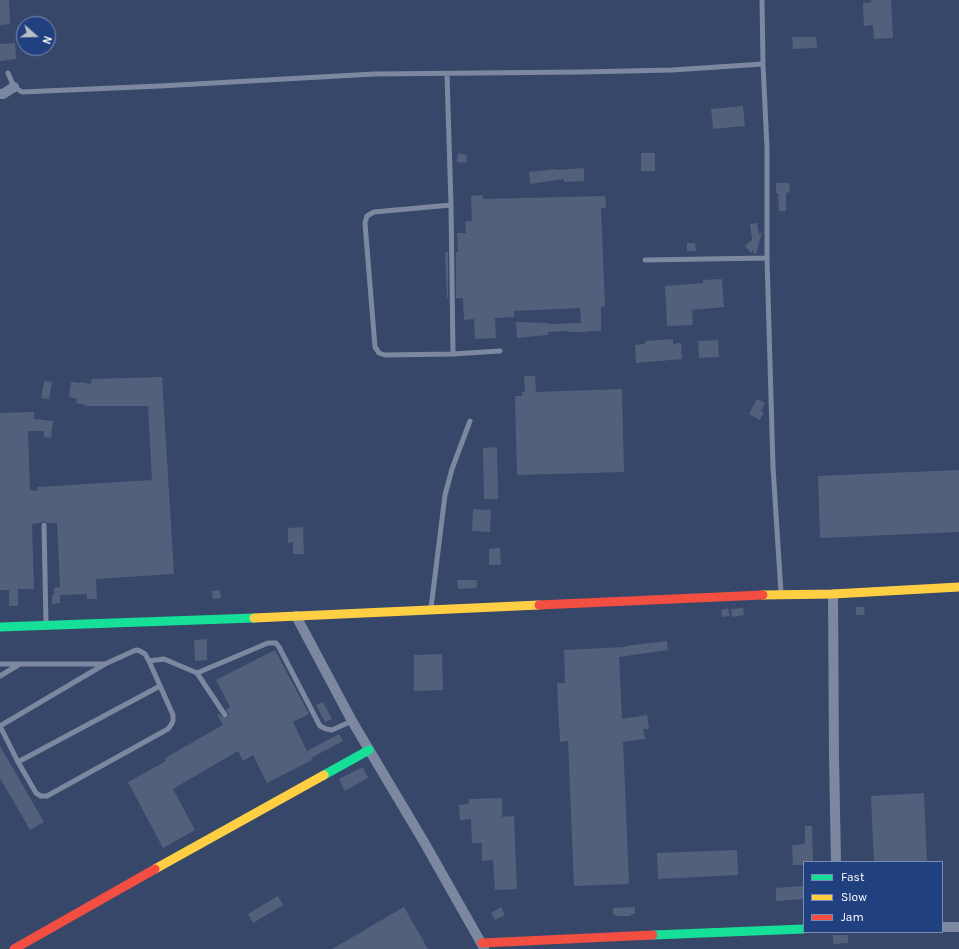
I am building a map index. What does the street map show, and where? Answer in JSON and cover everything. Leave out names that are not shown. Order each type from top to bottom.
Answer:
[{"type":"street","points":[[0,94],[3,94],[14,87]]},
{"type":"street","points":[[0,627],[296,616],[781,594],[833,594],[959,587]]},
{"type":"street","points":[[833,594],[836,861]]},
{"type":"street","points":[[296,616],[352,721],[424,842],[483,946],[655,935],[803,929]]},
{"type":"street","points":[[14,949],[238,822],[369,750]]},
{"type":"street","points":[[943,927],[959,927]]},
{"type":"lane","points":[[762,0],[767,148],[767,258],[773,467],[781,594]]},
{"type":"lane","points":[[8,73],[14,87],[22,92],[168,86],[374,74],[672,70],[763,64]]},
{"type":"lane","points":[[447,74],[453,354]]},
{"type":"lane","points":[[451,205],[374,212],[367,216],[365,223],[375,347],[379,353],[385,355],[453,354],[500,351]]},
{"type":"lane","points":[[645,260],[767,258]]},
{"type":"lane","points":[[431,609],[445,495],[452,469],[470,422]]},
{"type":"lane","points":[[44,525],[46,625]]},
{"type":"lane","points":[[197,673],[268,643],[276,643],[320,726],[332,730],[352,721]]},
{"type":"lane","points":[[136,650],[144,654],[149,661],[173,715],[173,720],[168,729],[47,796],[41,796],[36,793],[0,726],[105,664],[136,650]]},
{"type":"lane","points":[[149,661],[164,659],[197,673],[225,715]]},
{"type":"lane","points":[[0,664],[105,664]]},
{"type":"lane","points":[[0,676],[20,664]]},
{"type":"lane","points":[[18,762],[160,686]]},
{"type":"building","points":[[0,0],[9,0],[10,24],[0,25]]},
{"type":"building","points":[[871,0],[891,0],[893,38],[874,39],[873,25],[864,26],[863,3],[871,2]]},
{"type":"building","points":[[792,37],[816,37],[817,48],[793,49]]},
{"type":"building","points":[[15,43],[16,59],[0,61],[0,44]]},
{"type":"building","points":[[743,106],[745,126],[713,129],[711,109]]},
{"type":"building","points":[[458,153],[467,155],[466,163],[457,162]]},
{"type":"building","points":[[641,153],[655,153],[655,171],[641,171]]},
{"type":"building","points":[[584,168],[584,181],[564,182],[564,179],[530,184],[529,172]]},
{"type":"building","points":[[776,183],[789,183],[790,192],[786,193],[786,211],[779,211]]},
{"type":"building","points":[[483,195],[483,199],[605,196],[606,208],[601,208],[605,306],[601,307],[601,331],[548,332],[548,335],[517,338],[516,322],[548,324],[581,323],[580,308],[514,311],[514,317],[495,318],[496,338],[475,339],[474,319],[464,320],[463,298],[456,298],[456,252],[458,252],[457,233],[466,233],[465,222],[472,221],[471,196]]},
{"type":"building","points":[[757,223],[759,235],[762,232],[756,254],[754,254],[753,250],[751,253],[745,246],[752,240],[750,224]]},
{"type":"building","points":[[687,243],[695,243],[696,251],[687,251]]},
{"type":"building","points":[[445,252],[448,252],[448,298],[447,298]]},
{"type":"building","points":[[722,279],[724,307],[692,310],[693,325],[667,326],[665,286],[703,283],[703,280]]},
{"type":"building","points":[[673,339],[673,344],[681,343],[682,359],[636,363],[635,345],[645,344],[645,341]]},
{"type":"building","points":[[718,340],[719,357],[699,358],[698,341]]},
{"type":"building","points":[[524,376],[535,376],[536,392],[622,389],[624,472],[517,475],[515,396],[522,396],[522,392],[525,392]]},
{"type":"building","points":[[162,377],[174,574],[96,579],[97,599],[87,599],[87,594],[60,595],[60,603],[52,604],[54,588],[60,587],[57,523],[47,523],[44,521],[32,524],[34,589],[18,589],[18,606],[9,606],[9,590],[0,590],[0,413],[34,412],[34,419],[53,421],[51,438],[44,437],[44,431],[28,431],[30,490],[37,491],[38,487],[152,480],[148,406],[85,406],[86,405],[76,403],[77,399],[69,397],[71,382],[91,384],[92,379]]},
{"type":"building","points":[[44,381],[52,382],[49,399],[41,398]]},
{"type":"building","points":[[757,399],[765,403],[761,411],[764,412],[760,420],[749,414]]},
{"type":"building","points":[[497,447],[498,499],[484,499],[483,448]]},
{"type":"building","points":[[959,470],[959,532],[820,538],[818,476]]},
{"type":"building","points":[[473,509],[491,510],[490,532],[472,531]]},
{"type":"building","points":[[303,527],[304,554],[293,554],[293,542],[288,543],[288,528]]},
{"type":"building","points":[[500,548],[501,565],[489,565],[489,549]]},
{"type":"building","points":[[457,580],[477,580],[477,588],[458,589]]},
{"type":"building","points":[[220,590],[221,598],[213,599],[212,591]]},
{"type":"building","points":[[856,607],[864,607],[865,615],[856,615]]},
{"type":"building","points":[[728,608],[730,616],[722,617],[721,610]]},
{"type":"building","points":[[743,608],[744,615],[732,617],[731,609]]},
{"type":"building","points":[[207,639],[207,660],[195,661],[194,640]]},
{"type":"building","points":[[667,641],[668,650],[619,657],[622,719],[647,715],[649,729],[643,729],[645,739],[623,742],[629,884],[574,886],[568,741],[560,742],[557,683],[565,683],[564,650],[626,647],[625,646]]},
{"type":"building","points":[[275,650],[309,714],[293,722],[307,751],[339,734],[343,741],[311,758],[312,760],[267,783],[253,755],[243,761],[238,751],[173,789],[195,830],[163,848],[128,782],[166,761],[165,758],[223,725],[217,715],[219,714],[223,718],[227,718],[229,715],[226,710],[230,707],[216,680]]},
{"type":"building","points":[[442,654],[443,690],[414,691],[414,655]]},
{"type":"building","points":[[323,702],[332,719],[325,722],[316,705]]},
{"type":"building","points":[[0,746],[44,822],[30,830],[0,778]]},
{"type":"building","points":[[363,767],[368,778],[345,791],[339,779]]},
{"type":"building","points":[[924,793],[927,861],[874,861],[871,796]]},
{"type":"building","points":[[502,798],[502,817],[514,816],[517,889],[495,890],[493,860],[482,861],[482,843],[472,843],[471,819],[460,820],[459,805],[469,804],[469,799]]},
{"type":"building","points":[[805,826],[812,826],[813,861],[803,861],[803,865],[793,865],[792,845],[805,844]]},
{"type":"building","points":[[737,850],[738,875],[658,879],[657,853]]},
{"type":"building","points":[[803,886],[803,899],[776,901],[776,888]]},
{"type":"building","points":[[278,896],[283,905],[253,923],[248,914]]},
{"type":"building","points":[[404,907],[428,949],[332,949]]},
{"type":"building","points":[[501,907],[505,915],[495,920],[491,913]]},
{"type":"building","points":[[635,907],[635,914],[631,914],[631,916],[613,915],[613,908]]},
{"type":"building","points":[[833,935],[848,935],[848,943],[833,944]]},
{"type":"traffic: fast","points":[[0,627],[254,618]]},
{"type":"traffic: fast","points":[[324,775],[369,750]]},
{"type":"traffic: fast","points":[[653,935],[803,929]]},
{"type":"traffic: slow","points":[[763,595],[833,594],[959,587]]},
{"type":"traffic: slow","points":[[254,618],[539,605]]},
{"type":"traffic: slow","points":[[155,869],[324,775]]},
{"type":"traffic: jam","points":[[539,605],[763,595]]},
{"type":"traffic: jam","points":[[14,949],[155,869]]},
{"type":"traffic: jam","points":[[482,943],[653,935]]}]
